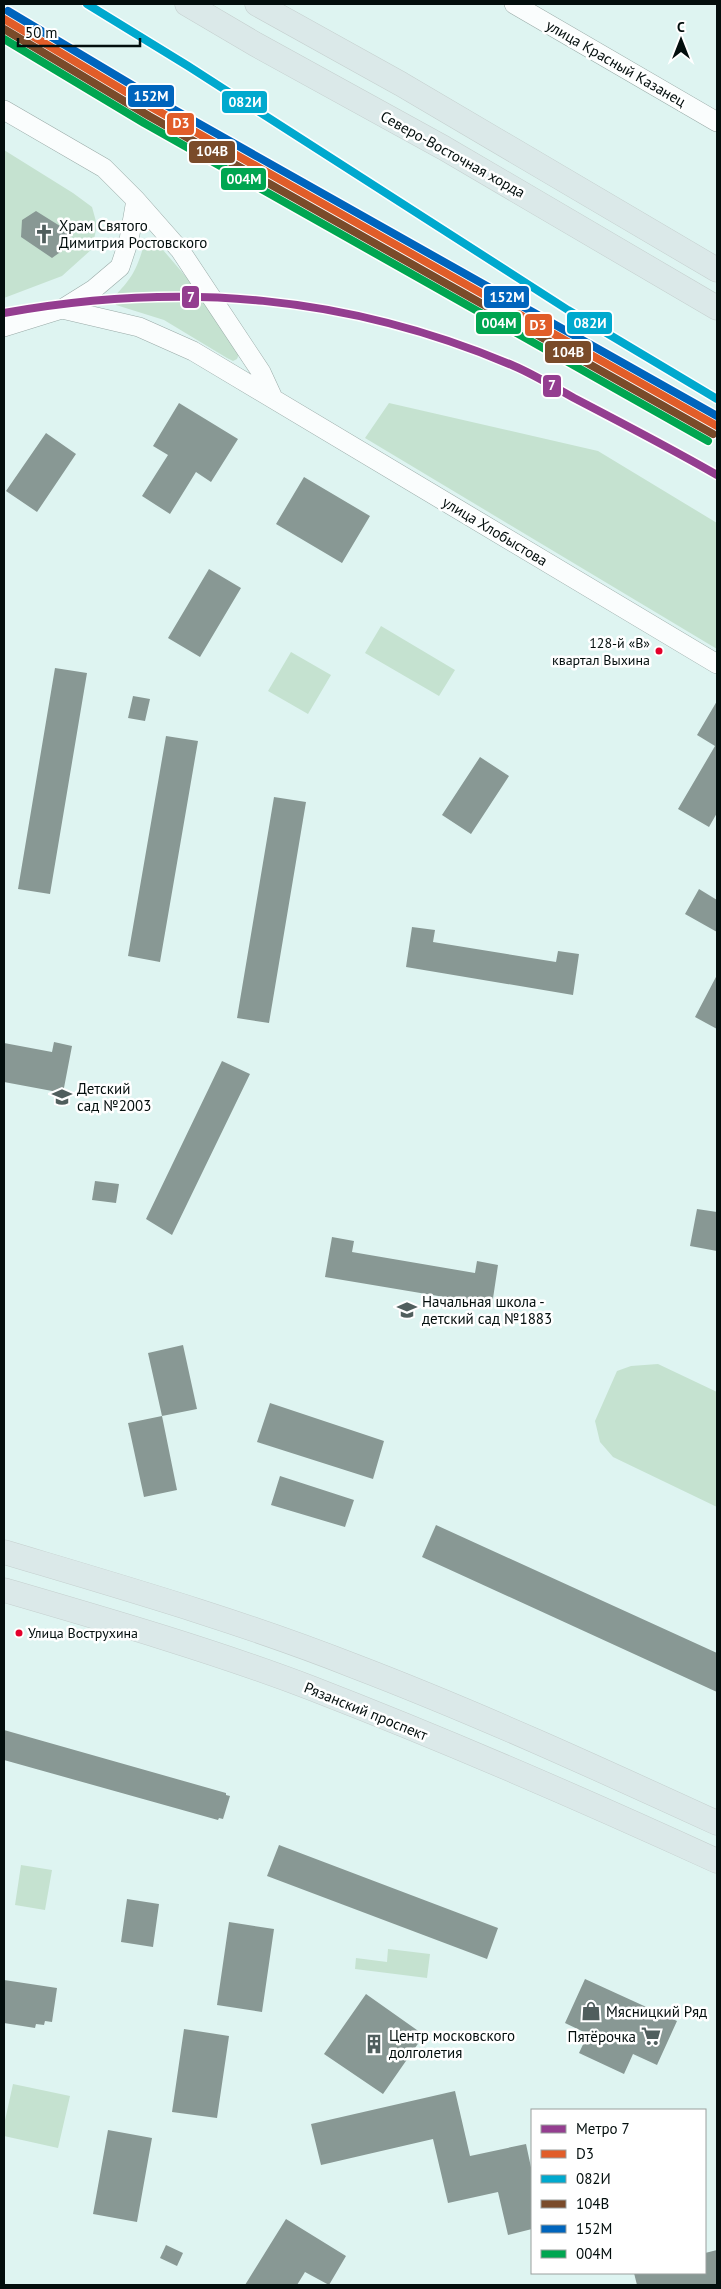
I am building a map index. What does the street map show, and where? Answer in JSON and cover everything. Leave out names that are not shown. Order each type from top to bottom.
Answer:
[{"type":"main road","name":"Северо-Восточная хорда","points":[[187,4],[255,44],[444,148],[717,308]]},
{"type":"main road","points":[[257,4],[401,84],[717,270]]},
{"type":"main road","points":[[4,1552],[188,1607],[353,1665],[538,1741],[717,1823]]},
{"type":"main road","name":"Рязанский проспект","points":[[4,1590],[178,1642],[310,1688],[543,1783],[717,1861]]},
{"type":"street","name":"улица Красный Казанец","points":[[514,4],[717,122]]},
{"type":"street","points":[[4,110],[104,168],[136,200],[180,250],[261,372],[273,398]]},
{"type":"street","points":[[4,328],[62,309],[94,289],[120,267],[129,240],[136,200]]},
{"type":"street","name":"улица Хлобыстова","points":[[62,309],[139,327],[193,351],[717,664]]},
{"type":"green space","points":[[4,150],[92,207],[97,225],[92,249],[62,276],[4,298]]},
{"type":"green space","points":[[150,241],[157,243],[194,286],[239,354],[237,359],[233,361],[227,358],[164,320],[116,305],[114,298],[133,273],[144,245]]},
{"type":"green space","points":[[389,403],[598,451],[717,523],[717,649],[365,438]]},
{"type":"green space","points":[[381,626],[455,670],[439,696],[365,653]]},
{"type":"green space","points":[[291,652],[331,675],[308,714],[268,691]]},
{"type":"green space","points":[[658,1364],[717,1392],[717,1507],[613,1457],[600,1442],[595,1421],[617,1371],[631,1366]]},
{"type":"green space","points":[[21,1865],[52,1870],[45,1910],[15,1905]]},
{"type":"green space","points":[[388,1949],[430,1954],[427,1978],[355,1969],[356,1958],[387,1962]]},
{"type":"green space","points":[[13,2084],[70,2096],[58,2148],[4,2136],[4,2125]]},
{"type":"building","name":"Храм Святого Димитрия Ростовского","points":[[36,211],[68,231],[66,248],[52,258],[21,237],[22,220]]},
{"type":"building","points":[[179,403],[238,439],[211,482],[196,472],[170,514],[142,496],[168,455],[153,446]]},
{"type":"building","points":[[46,433],[76,454],[37,512],[6,491]]},
{"type":"building","points":[[304,477],[370,516],[342,563],[276,524]]},
{"type":"building","points":[[209,569],[241,588],[200,657],[168,638]]},
{"type":"building","points":[[55,668],[87,673],[50,894],[18,889]]},
{"type":"building","points":[[133,696],[150,699],[145,721],[128,718]]},
{"type":"building","points":[[717,701],[717,813],[709,827],[678,809],[715,746],[697,735]]},
{"type":"building","points":[[166,736],[198,741],[160,962],[128,956]]},
{"type":"building","points":[[480,757],[509,776],[471,834],[442,815]]},
{"type":"building","points":[[274,797],[306,802],[269,1023],[237,1018]]},
{"type":"building","points":[[699,889],[717,900],[717,932],[685,914]]},
{"type":"building","points":[[412,927],[435,930],[433,942],[556,962],[558,951],[579,954],[573,995],[406,967]]},
{"type":"building","points":[[717,975],[717,1029],[695,1017]]},
{"type":"building","points":[[54,1042],[72,1046],[63,1093],[4,1082],[4,1043],[52,1052]]},
{"type":"building","points":[[222,1061],[250,1074],[172,1235],[146,1219]]},
{"type":"building","points":[[95,1181],[119,1184],[116,1203],[92,1200]]},
{"type":"building","points":[[697,1209],[717,1212],[717,1251],[690,1246]]},
{"type":"building","points":[[332,1237],[354,1241],[352,1252],[475,1273],[477,1261],[498,1265],[492,1305],[325,1277]]},
{"type":"building","points":[[183,1345],[197,1409],[162,1416],[148,1353]]},
{"type":"building","points":[[270,1403],[384,1441],[373,1479],[257,1442]]},
{"type":"building","points":[[162,1416],[177,1490],[144,1497],[128,1423]]},
{"type":"building","points":[[280,1476],[354,1500],[345,1527],[271,1505]]},
{"type":"building","points":[[436,1525],[717,1653],[717,1692],[422,1557]]},
{"type":"building","points":[[4,1730],[226,1793],[226,1795],[230,1796],[223,1819],[219,1818],[218,1820],[4,1760]]},
{"type":"building","points":[[279,1845],[498,1928],[487,1959],[267,1876]]},
{"type":"building","points":[[127,1899],[159,1904],[153,1947],[121,1942]]},
{"type":"building","points":[[229,1922],[274,1929],[262,2012],[217,2005]]},
{"type":"building","points":[[585,1979],[677,2021],[657,2065],[633,2054],[624,2074],[579,2053],[588,2034],[565,2023]]},
{"type":"building","points":[[4,1980],[57,1988],[52,2022],[45,2021],[44,2025],[36,2024],[35,2028],[4,2023]]},
{"type":"building","name":"Центр московского долголетия","points":[[366,1994],[424,2035],[383,2094],[324,2054]]},
{"type":"building","points":[[184,2029],[229,2036],[217,2118],[172,2112]]},
{"type":"building","points":[[455,2091],[470,2156],[526,2144],[531,2167],[531,2229],[508,2235],[498,2192],[448,2203],[433,2139],[321,2165],[311,2124]]},
{"type":"building","points":[[108,2130],[152,2138],[137,2222],[93,2214]]},
{"type":"building","points":[[286,2219],[346,2256],[329,2285],[305,2272],[297,2285],[245,2285]]},
{"type":"building","points":[[166,2245],[183,2253],[177,2266],[160,2258]]},
{"type":"building","points":[[717,2250],[717,2285],[637,2285],[634,2274],[706,2274],[706,2253]]},
{"type":"metro line","name":"7","points":[[4,313],[70,303],[135,298],[199,297],[263,301],[326,310],[389,323],[452,342],[514,366],[717,475]]},
{"type":"transit line","name":"082И","points":[[87,4],[188,66],[568,310],[717,399]]},
{"type":"transit line","name":"152М","points":[[8,11],[157,100],[717,416]]},
{"type":"transit line","name":"D3","points":[[4,19],[153,108],[717,426]]},
{"type":"transit line","name":"104В","points":[[4,29],[149,116],[713,434]]},
{"type":"transit line","name":"004М","points":[[4,39],[144,123],[708,441]]},
{"type":"place","name":"Храм Святого Димитрия Ростовского","points":[[44,234]]},
{"type":"place","name":"128-й «В» квартал Выхина","points":[[659,651]]},
{"type":"place","name":"Детский сад №2003","points":[[62,1097]]},
{"type":"place","name":"Начальная школа - детский сад №1883","points":[[407,1310]]},
{"type":"place","name":"Улица Вострухина","points":[[19,1633]]},
{"type":"place","name":"Мясницкий Ряд","points":[[591,2011]]},
{"type":"place","name":"Пятёрочка","points":[[651,2036]]},
{"type":"place","name":"Центр московского долголетия","points":[[374,2044]]}]
